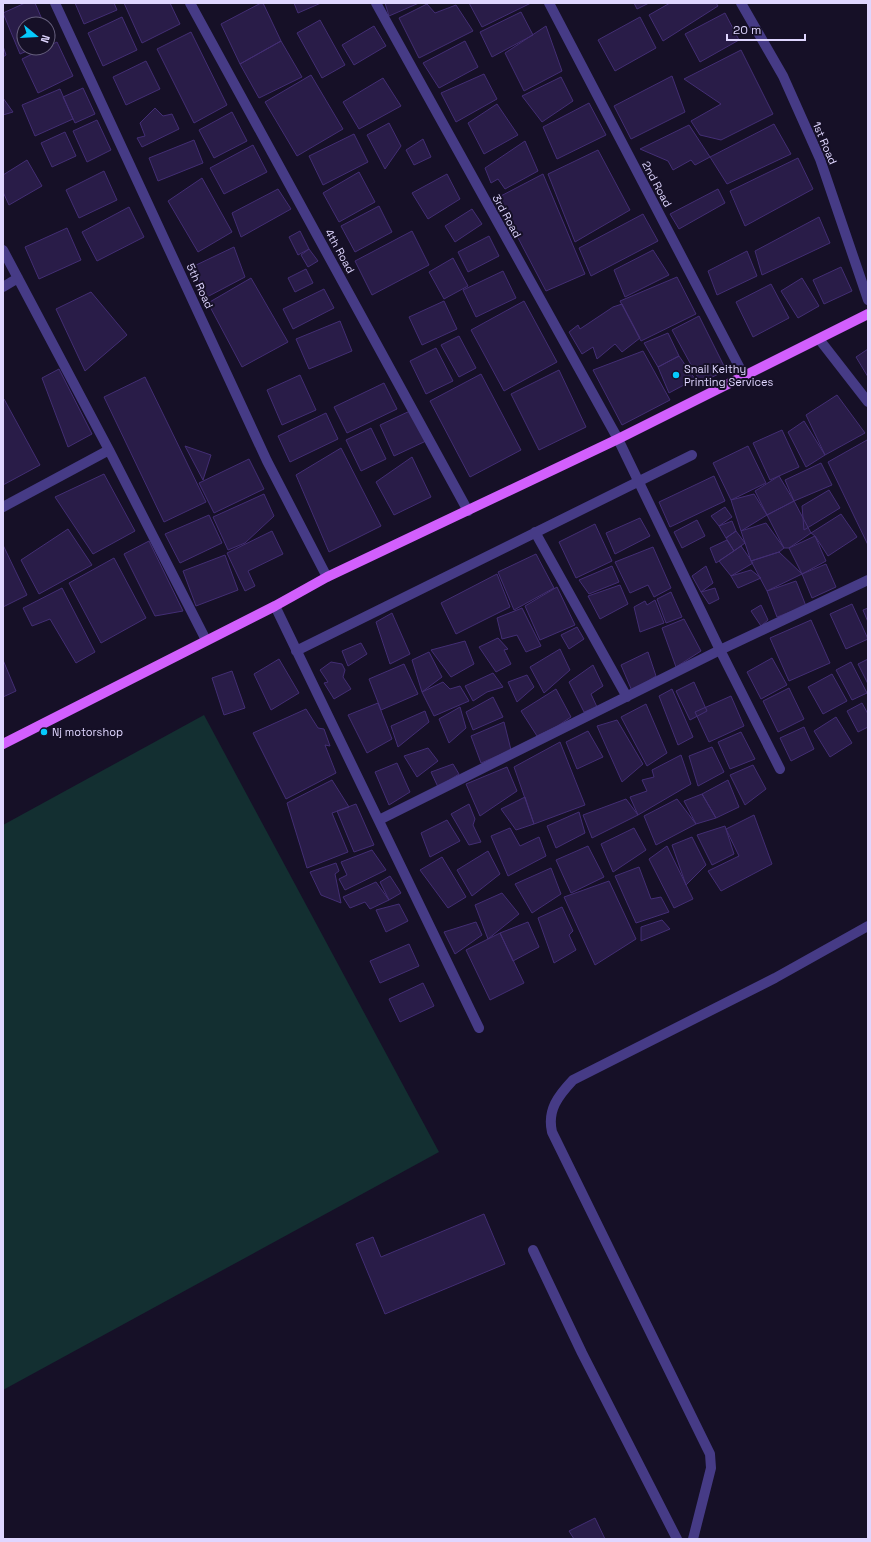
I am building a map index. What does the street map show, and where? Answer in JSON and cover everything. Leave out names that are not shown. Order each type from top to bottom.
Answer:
[{"type":"main road","points":[[3,744],[275,606],[327,577],[618,440],[868,314]]},
{"type":"street","name":"5th Road","points":[[55,3],[267,461],[327,577]]},
{"type":"street","name":"4th Road","points":[[190,3],[468,511]]},
{"type":"street","name":"3rd Road","points":[[376,3],[618,440],[720,650],[780,769]]},
{"type":"street","name":"2nd Road","points":[[549,3],[744,376]]},
{"type":"street","name":"1st Road","points":[[741,3],[783,76],[820,159],[868,300]]},
{"type":"street","points":[[3,250],[109,450],[206,640]]},
{"type":"street","points":[[3,287],[18,278]]},
{"type":"street","points":[[819,339],[868,402]]},
{"type":"street","points":[[3,507],[109,450]]},
{"type":"street","points":[[296,651],[692,455]]},
{"type":"street","points":[[535,532],[627,697]]},
{"type":"street","points":[[379,820],[720,650],[868,580]]},
{"type":"street","points":[[275,606],[479,1028]]},
{"type":"street","points":[[693,1539],[711,1468],[710,1454],[552,1132],[550,1115],[554,1104],[573,1080],[775,978],[868,926]]},
{"type":"street","points":[[533,1250],[582,1354],[677,1539]]},
{"type":"green space","points":[[204,715],[439,1152],[3,1390],[3,825]]},
{"type":"building","points":[[25,3],[35,3],[41,16],[16,16],[16,44],[3,13]]},
{"type":"building","points":[[75,3],[114,3],[117,10],[84,24]]},
{"type":"building","points":[[124,3],[170,3],[180,24],[142,43]]},
{"type":"building","points":[[263,3],[281,41],[240,64],[221,24]]},
{"type":"building","points":[[294,3],[321,3],[298,13]]},
{"type":"building","points":[[385,3],[419,3],[389,16]]},
{"type":"building","points":[[469,3],[531,3],[482,27]]},
{"type":"building","points":[[634,3],[649,3],[637,9]]},
{"type":"building","points":[[670,3],[716,3],[718,6],[663,41],[649,15]]},
{"type":"building","points":[[427,4],[435,13],[456,5],[473,31],[419,58],[399,18]]},
{"type":"building","points":[[521,12],[533,35],[492,57],[480,32]]},
{"type":"building","points":[[725,13],[739,40],[700,62],[685,34]]},
{"type":"building","points":[[122,17],[137,50],[103,66],[88,33]]},
{"type":"building","points":[[640,17],[656,48],[615,71],[598,40]]},
{"type":"building","points":[[320,20],[345,65],[322,78],[297,33]]},
{"type":"building","points":[[374,26],[386,46],[354,65],[342,45]]},
{"type":"building","points":[[546,26],[562,71],[524,91],[505,53]]},
{"type":"building","points":[[191,32],[227,105],[194,123],[157,49]]},
{"type":"building","points":[[281,41],[302,77],[259,98],[240,64]]},
{"type":"building","points":[[465,41],[478,67],[439,88],[423,63]]},
{"type":"building","points":[[56,42],[73,76],[38,93],[22,59],[28,56],[56,56]]},
{"type":"building","points":[[3,46],[6,55],[3,57]]},
{"type":"building","points":[[741,50],[773,114],[721,140],[700,135],[691,121],[721,104],[684,79]]},
{"type":"building","points":[[146,61],[160,89],[126,105],[113,77]]},
{"type":"building","points":[[484,74],[497,99],[456,122],[441,93]]},
{"type":"building","points":[[311,75],[343,129],[297,156],[265,102]]},
{"type":"building","points":[[672,76],[685,112],[631,139],[614,106]]},
{"type":"building","points":[[561,77],[573,101],[542,122],[522,96]]},
{"type":"building","points":[[383,78],[401,106],[359,129],[343,102]]},
{"type":"building","points":[[83,88],[95,114],[75,123],[63,97]]},
{"type":"building","points":[[60,89],[73,119],[35,136],[22,105]]},
{"type":"building","points":[[3,98],[13,112],[3,115]]},
{"type":"building","points":[[589,103],[606,135],[557,159],[543,127]]},
{"type":"building","points":[[497,104],[518,135],[484,154],[468,123]]},
{"type":"building","points":[[155,108],[163,116],[172,114],[179,129],[142,147],[137,138],[145,136],[140,123]]},
{"type":"building","points":[[232,112],[247,141],[214,158],[199,130]]},
{"type":"building","points":[[97,120],[111,150],[87,162],[73,131]]},
{"type":"building","points":[[389,123],[401,146],[385,169],[367,135]]},
{"type":"building","points":[[774,124],[791,154],[727,184],[710,157]]},
{"type":"building","points":[[689,125],[710,157],[695,165],[691,160],[673,170],[668,161],[640,149]]},
{"type":"building","points":[[65,132],[76,156],[52,167],[41,143]]},
{"type":"building","points":[[354,134],[368,162],[323,185],[309,156]]},
{"type":"building","points":[[423,139],[431,157],[414,165],[406,150]]},
{"type":"building","points":[[194,140],[203,163],[158,181],[149,158]]},
{"type":"building","points":[[525,141],[538,171],[505,189],[498,179],[491,183],[485,168]]},
{"type":"building","points":[[253,145],[267,172],[224,194],[210,168]]},
{"type":"building","points":[[598,150],[630,210],[575,242],[548,174]]},
{"type":"building","points":[[798,158],[813,189],[745,226],[730,191]]},
{"type":"building","points":[[27,160],[42,186],[9,205],[3,192],[3,175]]},
{"type":"building","points":[[104,171],[117,200],[79,218],[66,190]]},
{"type":"building","points":[[359,172],[375,202],[339,222],[323,193]]},
{"type":"building","points":[[447,174],[460,199],[428,219],[412,193]]},
{"type":"building","points":[[543,174],[585,274],[546,291],[497,198]]},
{"type":"building","points":[[202,178],[232,232],[198,252],[168,201]]},
{"type":"building","points":[[278,189],[291,209],[241,237],[232,213]]},
{"type":"building","points":[[718,189],[725,203],[679,229],[670,214]]},
{"type":"building","points":[[379,206],[392,232],[355,252],[341,226]]},
{"type":"building","points":[[129,207],[144,237],[97,261],[82,232]]},
{"type":"building","points":[[472,209],[482,224],[455,242],[445,226]]},
{"type":"building","points":[[643,214],[658,241],[591,276],[579,248]]},
{"type":"building","points":[[819,217],[830,243],[762,275],[755,251]]},
{"type":"building","points":[[67,228],[81,260],[39,279],[25,247]]},
{"type":"building","points":[[300,231],[309,249],[298,255],[289,237]]},
{"type":"building","points":[[412,231],[429,265],[372,295],[355,261]]},
{"type":"building","points":[[489,236],[499,256],[468,272],[458,252]]},
{"type":"building","points":[[234,247],[245,277],[207,297],[192,267]]},
{"type":"building","points":[[309,249],[318,261],[308,267],[301,255]]},
{"type":"building","points":[[653,250],[669,275],[625,297],[614,270]]},
{"type":"building","points":[[747,251],[757,276],[717,295],[708,271]]},
{"type":"building","points":[[453,258],[468,286],[444,299],[429,272]]},
{"type":"building","points":[[841,267],[852,291],[824,304],[813,280]]},
{"type":"building","points":[[306,269],[313,283],[295,292],[288,278]]},
{"type":"building","points":[[503,271],[516,298],[476,317],[463,290]]},
{"type":"building","points":[[677,277],[696,314],[641,341],[620,301]]},
{"type":"building","points":[[251,278],[288,342],[242,367],[208,303]]},
{"type":"building","points":[[802,278],[819,306],[798,318],[781,291]]},
{"type":"building","points":[[771,284],[789,318],[753,337],[736,302]]},
{"type":"building","points":[[324,289],[334,308],[293,329],[283,309]]},
{"type":"building","points":[[91,292],[127,335],[85,371],[56,309]]},
{"type":"building","points":[[444,301],[457,329],[422,345],[409,317]]},
{"type":"building","points":[[524,301],[557,362],[504,391],[471,330]]},
{"type":"building","points":[[622,304],[640,338],[622,352],[615,344],[597,359],[593,347],[582,354],[569,332],[578,325],[580,329],[613,307]]},
{"type":"building","points":[[699,316],[726,370],[701,383],[672,330]]},
{"type":"building","points":[[340,321],[352,351],[309,369],[296,339]]},
{"type":"building","points":[[668,333],[679,356],[658,367],[644,343]]},
{"type":"building","points":[[459,336],[476,368],[459,377],[441,345]]},
{"type":"building","points":[[436,348],[453,381],[426,394],[410,361]]},
{"type":"building","points":[[868,349],[868,377],[856,357]]},
{"type":"building","points":[[643,351],[670,400],[622,425],[593,370]]},
{"type":"building","points":[[679,356],[695,379],[669,393],[658,367]]},
{"type":"building","points":[[59,369],[92,434],[68,447],[42,378]]},
{"type":"building","points":[[559,370],[586,427],[539,450],[511,394]]},
{"type":"building","points":[[481,374],[521,450],[470,477],[430,401]]},
{"type":"building","points":[[300,375],[316,410],[282,425],[267,390]]},
{"type":"building","points":[[145,377],[206,502],[164,522],[104,397]]},
{"type":"building","points":[[384,383],[397,409],[347,433],[334,407]]},
{"type":"building","points":[[837,395],[865,433],[825,455],[806,415]]},
{"type":"building","points":[[4,399],[40,465],[3,485],[3,400]]},
{"type":"building","points":[[412,410],[426,441],[394,456],[380,425]]},
{"type":"building","points":[[326,413],[338,439],[290,462],[278,436]]},
{"type":"building","points":[[804,421],[825,455],[806,467],[788,432]]},
{"type":"building","points":[[371,428],[386,459],[361,471],[346,440]]},
{"type":"building","points":[[782,430],[799,467],[770,480],[753,443]]},
{"type":"building","points":[[867,440],[868,442],[868,545],[828,462]]},
{"type":"building","points":[[185,446],[211,455],[203,480]]},
{"type":"building","points":[[748,446],[766,483],[731,500],[713,463]]},
{"type":"building","points":[[341,448],[381,526],[329,552],[296,475]]},
{"type":"building","points":[[412,457],[431,497],[394,515],[376,482]]},
{"type":"building","points":[[249,459],[264,489],[214,513],[199,483]]},
{"type":"building","points":[[821,463],[832,485],[794,501],[785,480]]},
{"type":"building","points":[[104,474],[135,531],[93,554],[55,497]]},
{"type":"building","points":[[714,476],[725,501],[670,527],[659,502]]},
{"type":"building","points":[[779,476],[794,501],[767,515],[755,491]]},
{"type":"building","points":[[829,490],[840,508],[804,530],[802,506]]},
{"type":"building","points":[[264,494],[274,516],[245,543],[228,550],[213,517]]},
{"type":"building","points":[[754,494],[767,515],[741,531],[731,500]]},
{"type":"building","points":[[794,501],[811,533],[789,548],[784,548],[767,515]]},
{"type":"building","points":[[725,507],[732,517],[719,526],[711,516]]},
{"type":"building","points":[[841,514],[857,537],[828,556],[815,536],[811,533]]},
{"type":"building","points":[[209,515],[222,543],[180,563],[165,534]]},
{"type":"building","points":[[640,518],[650,536],[615,554],[606,533]]},
{"type":"building","points":[[697,520],[705,536],[682,548],[674,532]]},
{"type":"building","points":[[732,521],[736,531],[726,538],[719,526]]},
{"type":"building","points":[[766,523],[784,548],[779,552],[751,561],[741,531]]},
{"type":"building","points":[[595,524],[612,561],[576,578],[559,542]]},
{"type":"building","points":[[68,529],[92,565],[39,594],[21,560]]},
{"type":"building","points":[[272,531],[283,554],[248,571],[255,586],[245,591],[227,553]]},
{"type":"building","points":[[736,531],[745,543],[734,551],[726,538]]},
{"type":"building","points":[[815,536],[826,561],[802,574],[789,548]]},
{"type":"building","points":[[727,540],[734,551],[716,563],[710,548]]},
{"type":"building","points":[[149,541],[183,611],[155,616],[124,554]]},
{"type":"building","points":[[3,545],[27,595],[3,607]]},
{"type":"building","points":[[741,546],[753,563],[731,576],[719,561]]},
{"type":"building","points":[[653,547],[671,588],[654,597],[648,585],[630,593],[615,562]]},
{"type":"building","points":[[779,552],[802,574],[767,591],[751,561]]},
{"type":"building","points":[[536,554],[554,588],[514,610],[498,572]]},
{"type":"building","points":[[225,555],[238,590],[196,606],[183,571]]},
{"type":"building","points":[[114,558],[146,618],[101,643],[69,583]]},
{"type":"building","points":[[826,564],[836,587],[812,598],[802,574]]},
{"type":"building","points":[[612,566],[619,582],[589,594],[579,580]]},
{"type":"building","points":[[706,566],[713,583],[701,592],[692,576]]},
{"type":"building","points":[[751,570],[761,578],[738,588],[731,576]]},
{"type":"building","points":[[497,574],[510,607],[456,634],[441,603]]},
{"type":"building","points":[[796,581],[806,606],[777,617],[767,591]]},
{"type":"building","points":[[620,585],[628,604],[600,619],[588,596]]},
{"type":"building","points":[[557,587],[575,625],[540,640],[525,606]]},
{"type":"building","points":[[62,588],[95,652],[76,663],[50,619],[32,626],[23,608]]},
{"type":"building","points":[[715,588],[719,599],[709,604],[701,592]]},
{"type":"building","points":[[671,592],[682,617],[666,623],[657,599]]},
{"type":"building","points":[[655,600],[664,623],[640,632],[634,607],[645,601],[647,605]]},
{"type":"building","points":[[852,604],[868,639],[846,649],[830,614]]},
{"type":"building","points":[[761,605],[768,620],[761,626],[751,611]]},
{"type":"building","points":[[522,608],[541,646],[526,652],[517,635],[502,639],[497,618]]},
{"type":"building","points":[[868,608],[868,622],[863,610]]},
{"type":"building","points":[[392,613],[410,654],[390,664],[376,622]]},
{"type":"building","points":[[684,619],[701,651],[676,667],[662,628]]},
{"type":"building","points":[[811,620],[830,663],[789,681],[770,638]]},
{"type":"building","points":[[577,627],[584,639],[569,649],[561,635]]},
{"type":"building","points":[[498,638],[508,649],[504,650],[511,664],[496,672],[479,647]]},
{"type":"building","points":[[465,641],[474,664],[451,677],[431,650]]},
{"type":"building","points":[[361,643],[367,654],[348,666],[342,651]]},
{"type":"building","points":[[560,649],[570,670],[544,693],[530,667]]},
{"type":"building","points":[[429,652],[442,677],[422,692],[412,660]]},
{"type":"building","points":[[648,652],[656,676],[632,691],[621,665]]},
{"type":"building","points":[[772,658],[787,685],[761,699],[747,672]]},
{"type":"building","points":[[279,659],[299,693],[271,710],[254,674]]},
{"type":"building","points":[[868,659],[868,684],[858,664]]},
{"type":"building","points":[[3,660],[16,691],[3,697]]},
{"type":"building","points":[[331,662],[342,664],[345,670],[343,677],[351,689],[334,699],[324,683],[328,682],[320,670]]},
{"type":"building","points":[[851,662],[867,693],[852,700],[836,670]]},
{"type":"building","points":[[404,664],[418,694],[381,710],[369,679]]},
{"type":"building","points":[[593,665],[603,686],[591,694],[597,707],[584,712],[569,682]]},
{"type":"building","points":[[232,671],[245,708],[224,715],[212,678]]},
{"type":"building","points":[[493,673],[503,687],[487,692],[473,701],[465,686]]},
{"type":"building","points":[[832,674],[847,701],[823,714],[808,687]]},
{"type":"building","points":[[527,675],[534,687],[517,702],[508,682]]},
{"type":"building","points":[[443,682],[450,689],[460,686],[469,701],[434,716],[422,692]]},
{"type":"building","points":[[694,682],[707,711],[690,720],[676,691]]},
{"type":"building","points":[[789,688],[804,719],[778,732],[763,701]]},
{"type":"building","points":[[556,689],[571,717],[556,727],[537,736],[521,711]]},
{"type":"building","points":[[672,689],[693,737],[678,745],[659,696]]},
{"type":"building","points":[[731,696],[744,726],[709,742],[695,712]]},
{"type":"building","points":[[493,697],[503,717],[473,730],[466,712]]},
{"type":"building","points":[[378,703],[392,739],[367,753],[348,715]]},
{"type":"building","points":[[862,703],[868,714],[868,727],[858,732],[847,711]]},
{"type":"building","points":[[646,704],[667,753],[647,766],[621,717]]},
{"type":"building","points":[[460,707],[466,728],[449,743],[439,719]]},
{"type":"building","points":[[306,709],[318,728],[324,729],[330,746],[325,745],[336,773],[286,799],[253,733]]},
{"type":"building","points":[[425,711],[429,722],[398,747],[391,726]]},
{"type":"building","points":[[836,717],[852,743],[830,757],[814,731]]},
{"type":"building","points":[[617,720],[643,764],[622,782],[597,726]]},
{"type":"building","points":[[504,722],[511,750],[481,763],[471,736]]},
{"type":"building","points":[[804,727],[814,749],[791,761],[780,738]]},
{"type":"building","points":[[588,731],[603,757],[577,769],[566,742]]},
{"type":"building","points":[[741,732],[755,759],[730,769],[718,742]]},
{"type":"building","points":[[560,742],[585,805],[534,824],[514,767]]},
{"type":"building","points":[[712,747],[724,772],[698,786],[689,756]]},
{"type":"building","points":[[428,748],[438,761],[417,777],[404,756]]},
{"type":"building","points":[[681,755],[691,784],[638,815],[630,797],[647,791],[642,780],[654,777],[652,770]]},
{"type":"building","points":[[397,763],[410,792],[389,805],[375,772]]},
{"type":"building","points":[[453,764],[459,774],[438,787],[431,772]]},
{"type":"building","points":[[753,765],[766,789],[745,805],[730,775]]},
{"type":"building","points":[[507,767],[517,791],[480,816],[466,784]]},
{"type":"building","points":[[332,780],[349,807],[332,813],[348,852],[307,868],[287,803]]},
{"type":"building","points":[[728,780],[739,807],[716,818],[702,794]]},
{"type":"building","points":[[702,794],[716,818],[696,824],[684,801]]},
{"type":"building","points":[[525,797],[534,824],[516,830],[501,809]]},
{"type":"building","points":[[626,799],[638,815],[592,838],[583,815]]},
{"type":"building","points":[[677,799],[696,824],[656,845],[644,816]]},
{"type":"building","points":[[356,804],[374,845],[354,852],[337,811]]},
{"type":"building","points":[[469,804],[475,819],[473,825],[481,842],[469,845],[451,814]]},
{"type":"building","points":[[579,812],[585,833],[556,848],[547,826]]},
{"type":"building","points":[[754,815],[772,864],[721,891],[708,871],[739,856],[726,829]]},
{"type":"building","points":[[447,820],[460,841],[430,857],[421,833]]},
{"type":"building","points":[[725,826],[734,854],[712,865],[697,835]]},
{"type":"building","points":[[510,828],[520,846],[539,837],[546,856],[508,876],[491,836]]},
{"type":"building","points":[[634,828],[646,850],[613,872],[601,844]]},
{"type":"building","points":[[692,837],[706,865],[686,885],[672,845]]},
{"type":"building","points":[[588,846],[604,877],[571,893],[556,860]]},
{"type":"building","points":[[667,846],[693,899],[674,908],[649,859]]},
{"type":"building","points":[[372,850],[386,870],[345,890],[339,879],[347,875],[341,862]]},
{"type":"building","points":[[488,851],[500,874],[472,896],[457,870]]},
{"type":"building","points":[[442,857],[466,897],[448,908],[420,870]]},
{"type":"building","points":[[336,863],[339,871],[335,874],[341,903],[321,895],[310,872]]},
{"type":"building","points":[[639,867],[651,899],[661,897],[669,912],[636,923],[615,876]]},
{"type":"building","points":[[551,868],[561,894],[532,913],[515,884]]},
{"type":"building","points":[[390,876],[401,893],[389,900],[380,882]]},
{"type":"building","points":[[609,881],[636,939],[595,965],[564,897]]},
{"type":"building","points":[[376,882],[389,900],[370,909],[365,902],[350,908],[343,897]]},
{"type":"building","points":[[502,893],[519,914],[488,939],[475,905]]},
{"type":"building","points":[[399,904],[408,921],[386,932],[376,910]]},
{"type":"building","points":[[562,907],[573,931],[569,935],[576,950],[554,963],[538,918]]},
{"type":"building","points":[[662,920],[670,929],[641,941],[641,927]]},
{"type":"building","points":[[476,922],[482,935],[455,954],[444,932]]},
{"type":"building","points":[[528,922],[539,947],[513,961],[500,933]]},
{"type":"building","points":[[500,933],[524,983],[490,1000],[466,950]]},
{"type":"building","points":[[409,944],[419,966],[380,983],[370,961]]},
{"type":"building","points":[[423,983],[434,1006],[400,1022],[389,999]]},
{"type":"building","points":[[484,1214],[505,1264],[385,1314],[356,1244],[373,1237],[381,1257]]},
{"type":"building","points":[[595,1518],[605,1539],[574,1539],[569,1531]]},
{"type":"place","name":"Snail Keithy Printing Services","points":[[676,375]]},
{"type":"place","name":"Nj motorshop","points":[[44,732]]}]
